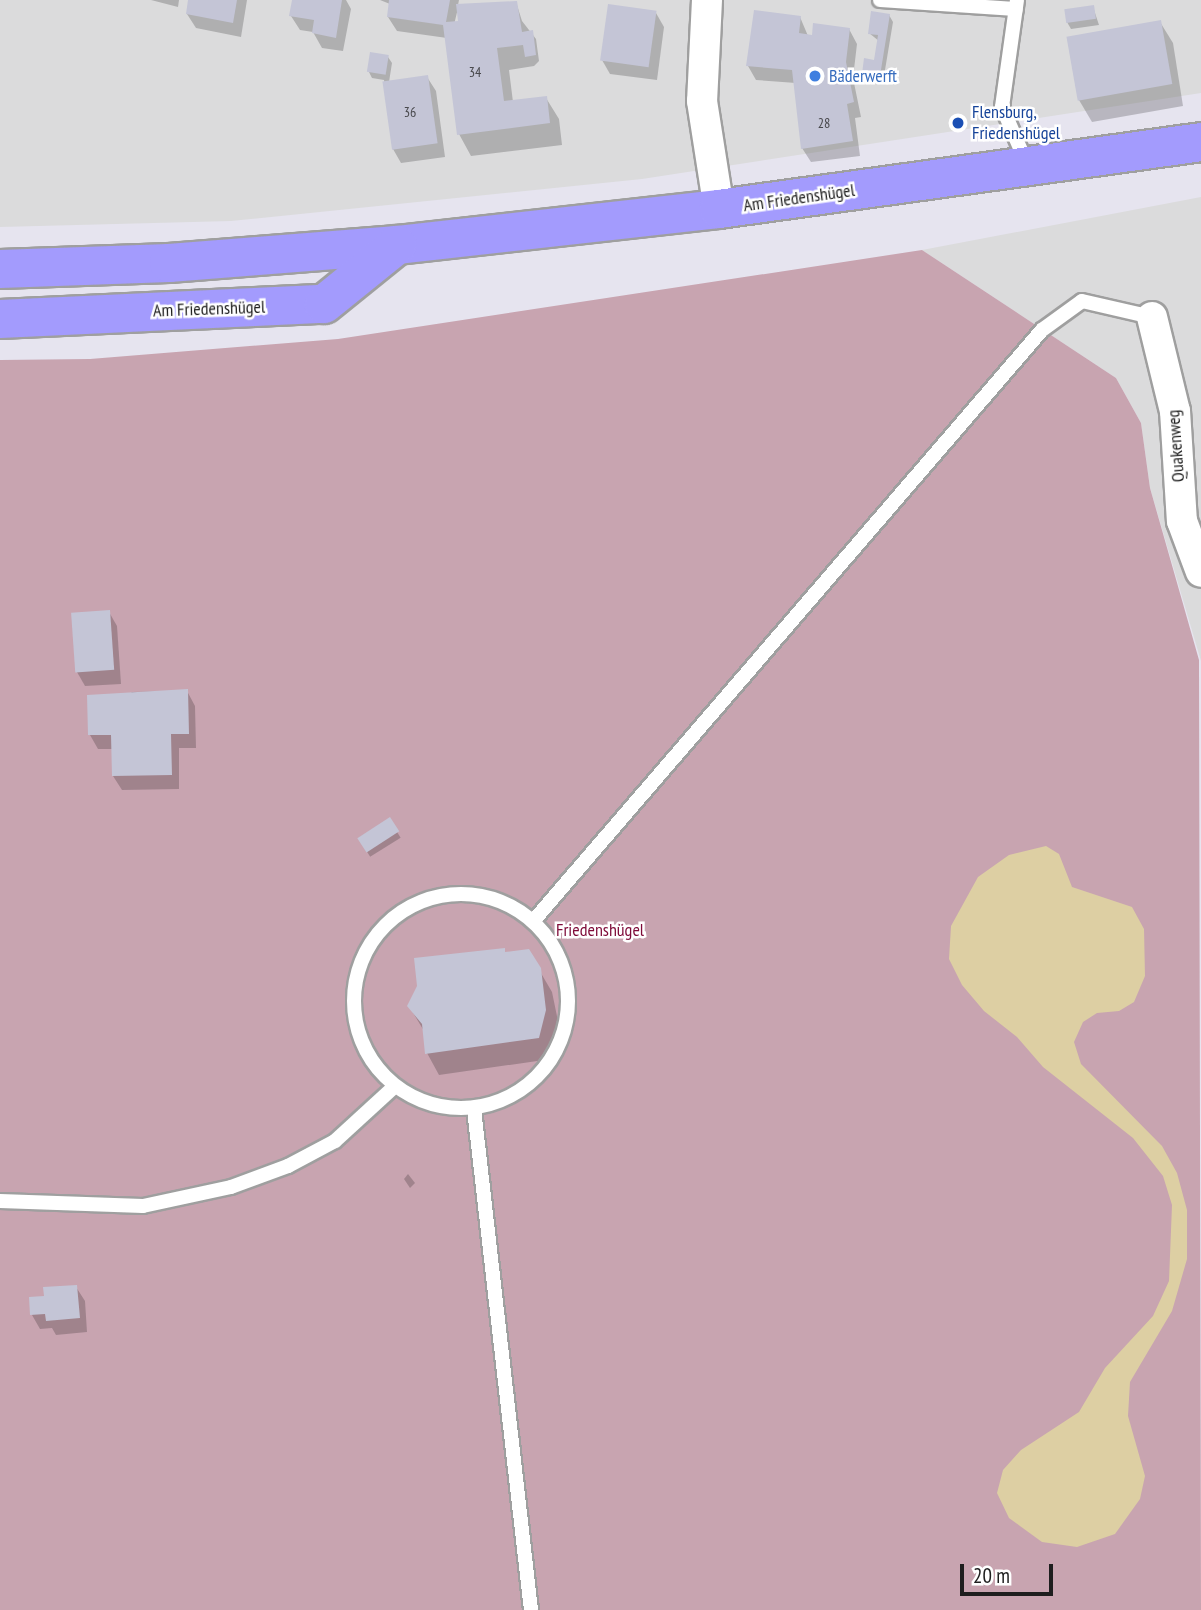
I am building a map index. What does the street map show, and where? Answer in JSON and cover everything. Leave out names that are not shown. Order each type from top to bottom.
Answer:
[{"type":"main road","name":"Am Friedenshügel","points":[[0,269],[169,263],[397,245],[719,209],[1201,142]]},
{"type":"main road","name":"Am Friedenshügel","points":[[0,319],[324,304],[397,245]]},
{"type":"street","points":[[707,0],[702,101],[719,209]]},
{"type":"street","name":"Quakenweg","points":[[1152,317],[1175,411],[1181,521],[1201,572]]},
{"type":"lane","points":[[880,0],[1016,5],[1002,107],[1028,165]]},
{"type":"lane","points":[[535,919],[1042,330],[1082,301],[1152,317]]},
{"type":"lane","points":[[450,892],[490,897],[535,919],[555,948],[569,988],[566,1030],[547,1068],[515,1096],[474,1109],[432,1106],[394,1087],[366,1055],[353,1015],[356,972],[375,935],[407,907],[450,892]]},
{"type":"lane","points":[[0,1200],[143,1206],[231,1187],[335,1141],[394,1087]]},
{"type":"lane","points":[[474,1109],[531,1610]]},
{"type":"shaded area","points":[[0,0],[1201,0],[1201,93],[642,179],[231,221],[0,227]]},
{"type":"shaded area","points":[[1201,197],[1201,661],[1150,488],[1141,423],[1116,378],[922,250]]},
{"type":"shaded area","points":[[1046,846],[1059,854],[1072,887],[1132,907],[1144,929],[1145,976],[1134,1002],[1119,1011],[1097,1013],[1083,1022],[1074,1042],[1081,1064],[1162,1146],[1177,1173],[1187,1210],[1187,1259],[1172,1311],[1130,1382],[1128,1416],[1145,1476],[1140,1499],[1115,1534],[1077,1547],[1042,1542],[1009,1518],[997,1493],[1003,1470],[1021,1450],[1079,1412],[1105,1368],[1153,1316],[1169,1281],[1172,1205],[1163,1176],[1133,1138],[1043,1067],[1017,1037],[984,1011],[962,985],[949,959],[951,926],[978,877],[1009,855]]},
{"type":"green space","name":"Friedenshügel","points":[[922,250],[1116,378],[1141,423],[1150,488],[1199,660],[1201,1610],[0,1610],[0,360],[90,359],[338,339]]},
{"type":"building","points":[[188,0],[237,0],[233,23],[186,14]]},
{"type":"building","points":[[292,0],[342,0],[336,38],[312,33],[314,20],[289,16]]},
{"type":"building","points":[[389,0],[450,0],[446,22],[458,21],[456,4],[517,1],[522,32],[533,30],[536,55],[525,57],[523,45],[497,48],[504,101],[547,96],[550,123],[457,135],[443,25],[387,17]]},
{"type":"building","points":[[608,4],[657,11],[649,67],[600,60]]},
{"type":"building","points":[[1094,5],[1096,19],[1066,23],[1064,9]]},
{"type":"building","points":[[754,10],[801,16],[799,33],[812,35],[813,23],[850,28],[846,62],[854,102],[847,104],[853,141],[801,149],[792,70],[746,66]]},
{"type":"building","points":[[871,11],[890,14],[880,76],[862,74],[864,58],[874,60],[878,35],[868,34]]},
{"type":"building","points":[[1161,20],[1172,84],[1078,101],[1066,37]]},
{"type":"building","points":[[370,52],[389,55],[386,75],[367,72]]},
{"type":"building","points":[[428,75],[438,143],[392,150],[382,81]]},
{"type":"building","points":[[110,610],[114,670],[75,673],[71,613]]},
{"type":"building","points":[[188,689],[189,734],[171,734],[172,775],[112,776],[111,735],[88,735],[87,695]]},
{"type":"building","points":[[390,817],[399,831],[367,852],[357,838]]},
{"type":"building","points":[[505,948],[505,952],[529,949],[541,968],[546,1010],[539,1038],[425,1054],[422,1024],[407,1006],[417,986],[414,958]]},
{"type":"building","points":[[77,1285],[80,1318],[46,1321],[45,1314],[30,1315],[29,1297],[44,1296],[43,1287]]},
{"type":"place","name":"Bäderwerft","points":[[815,76]]},
{"type":"place","name":"Flensburg, Friedenshügel","points":[[958,123]]}]
